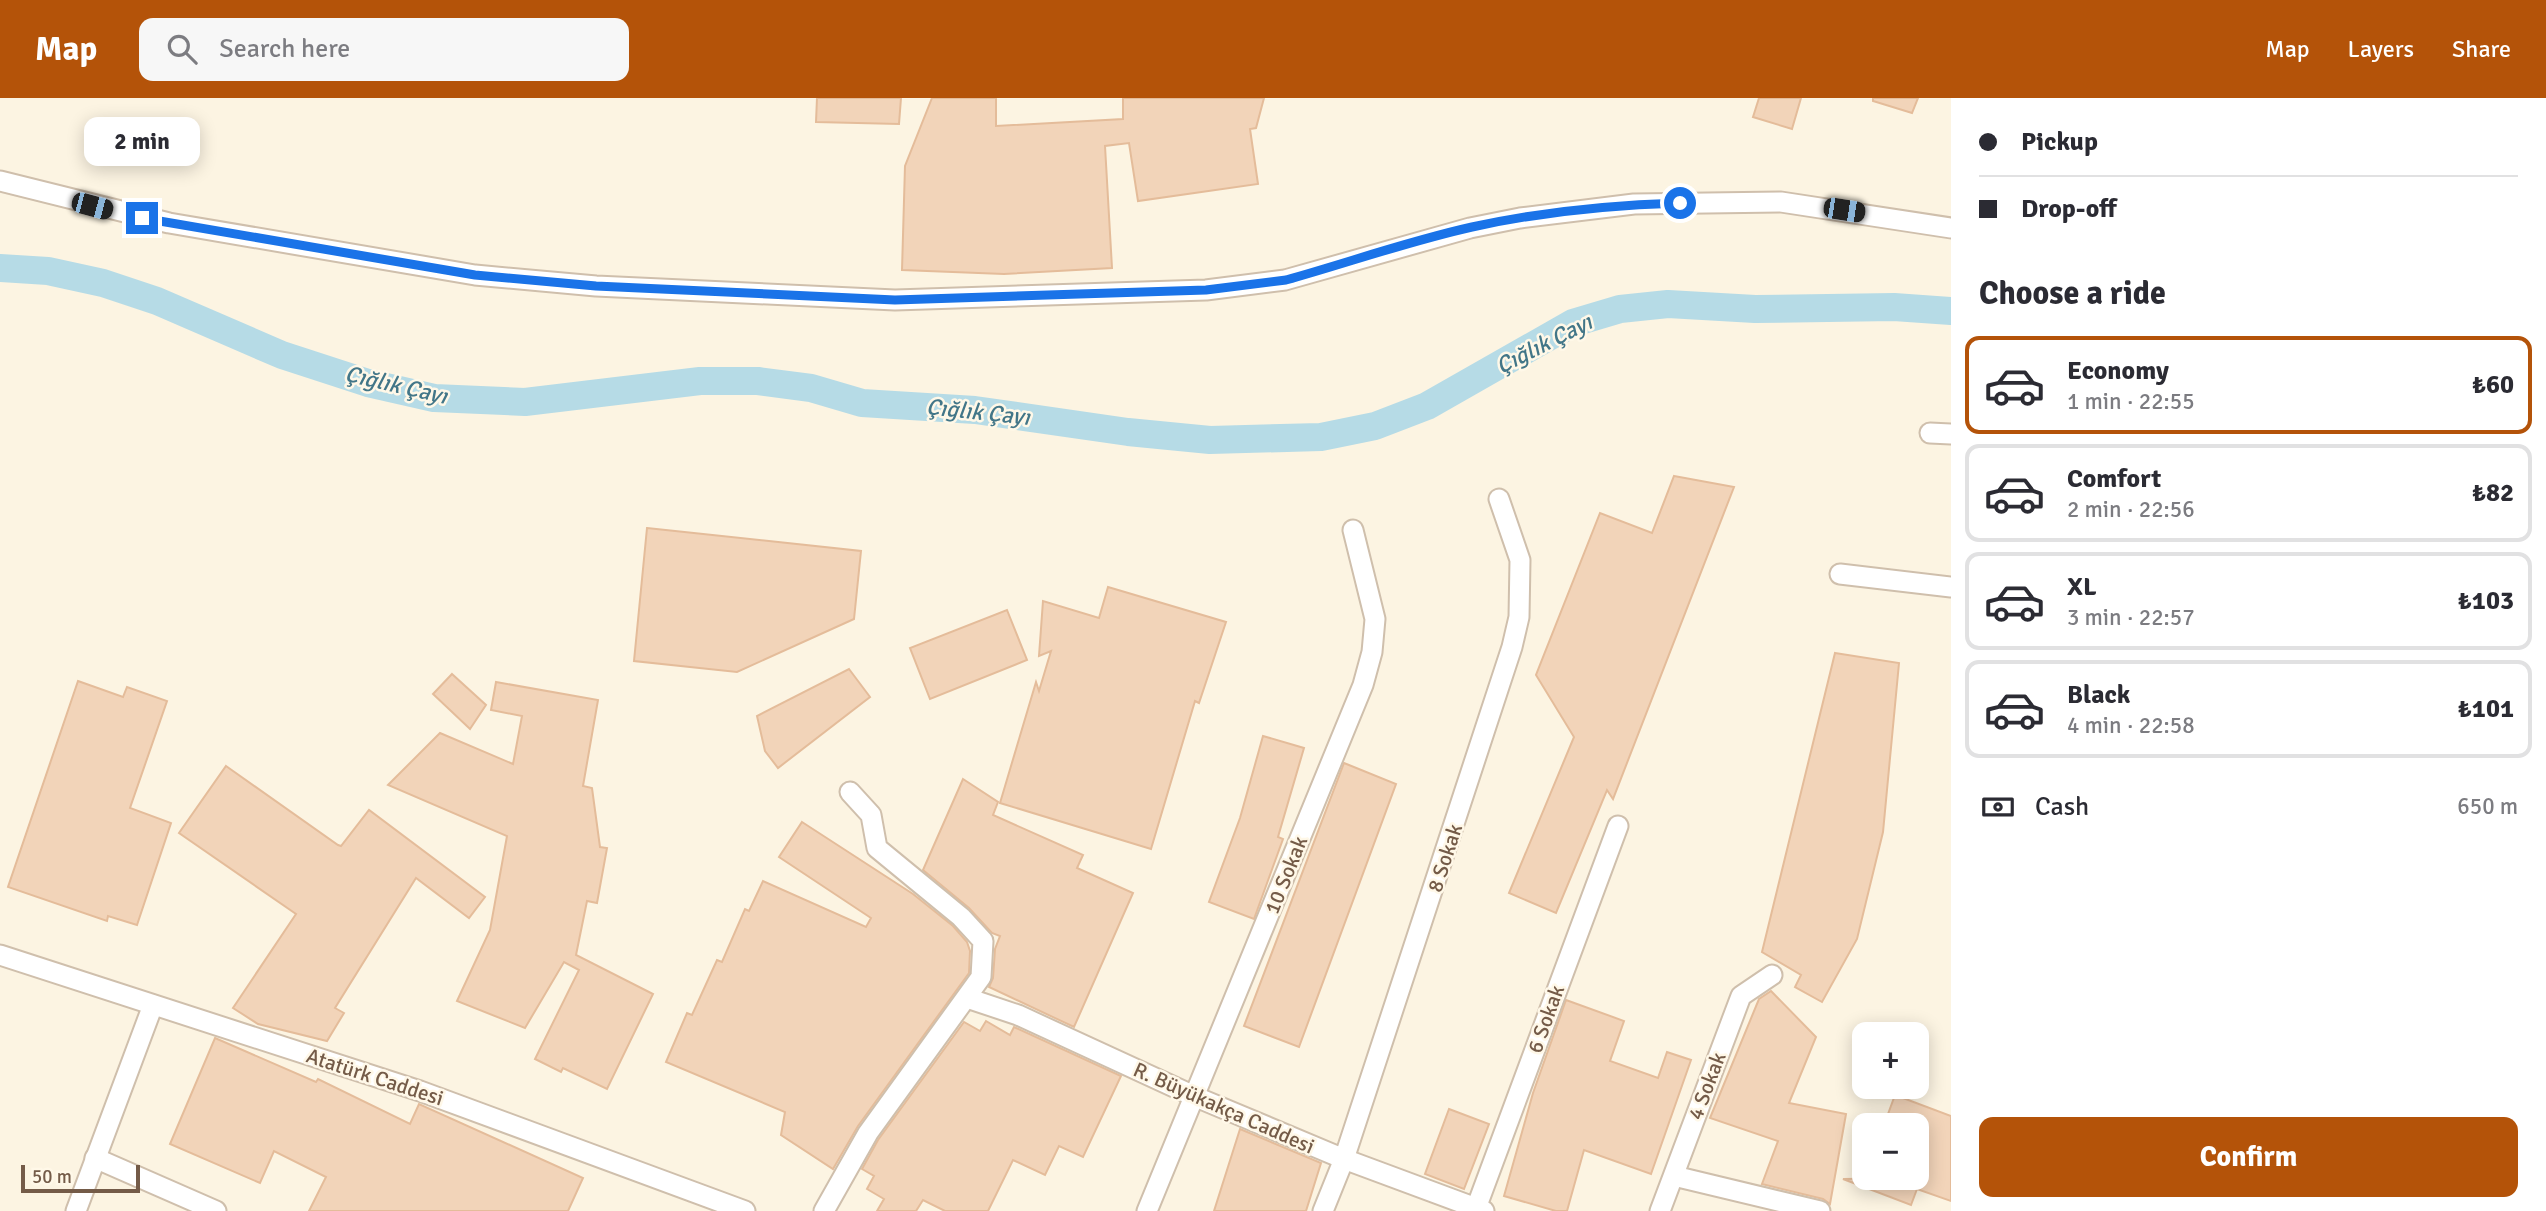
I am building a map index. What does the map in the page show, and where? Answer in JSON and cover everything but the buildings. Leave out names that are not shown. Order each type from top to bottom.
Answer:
[{"type":"street","points":[[0,181],[169,223],[475,275],[596,286],[895,300],[1206,290],[1258,285],[1286,280],[1470,228],[1520,218],[1634,204],[1781,202],[1951,228]]},
{"type":"street","points":[[1930,433],[1951,434]]},
{"type":"street","name":"8 Sokak","points":[[1323,1211],[1344,1159],[1496,705],[1512,647],[1519,617],[1520,560],[1499,499]]},
{"type":"street","name":"10 Sokak","points":[[1147,1211],[1363,685],[1372,652],[1375,619],[1353,530]]},
{"type":"street","points":[[1840,575],[1951,587]]},
{"type":"street","points":[[824,1211],[868,1133],[981,977],[983,941],[961,917],[877,848],[872,815],[850,792]]},
{"type":"street","name":"6 Sokak","points":[[1478,1210],[1618,826]]},
{"type":"street","name":"Atatürk Caddesi","points":[[0,956],[420,1091],[745,1211]]},
{"type":"street","name":"4 Sokak","points":[[1660,1211],[1741,996],[1772,975]]},
{"type":"street","name":"R. Büyükakça Caddesi","points":[[967,998],[1018,1015],[1196,1097],[1344,1159],[1478,1210]]},
{"type":"street","points":[[76,1211],[153,1005]]},
{"type":"street","points":[[95,1158],[216,1211]]},
{"type":"street","points":[[1674,1175],[1820,1211]]},
{"type":"waterway","name":"Çığlık Çayı","points":[[0,268],[48,271],[103,283],[157,301],[282,355],[368,383],[434,398],[525,402],[700,381],[758,381],[811,388],[862,403],[975,410],[1128,432],[1210,440],[1321,437],[1375,426],[1427,406],[1573,323],[1620,309],[1668,304],[1755,309],[1894,307],[1951,311]]},
{"type":"route","points":[[142,218],[475,275],[596,286],[895,300],[1234,288],[1286,280],[1470,228],[1520,218],[1634,204],[1680,203]]}]
